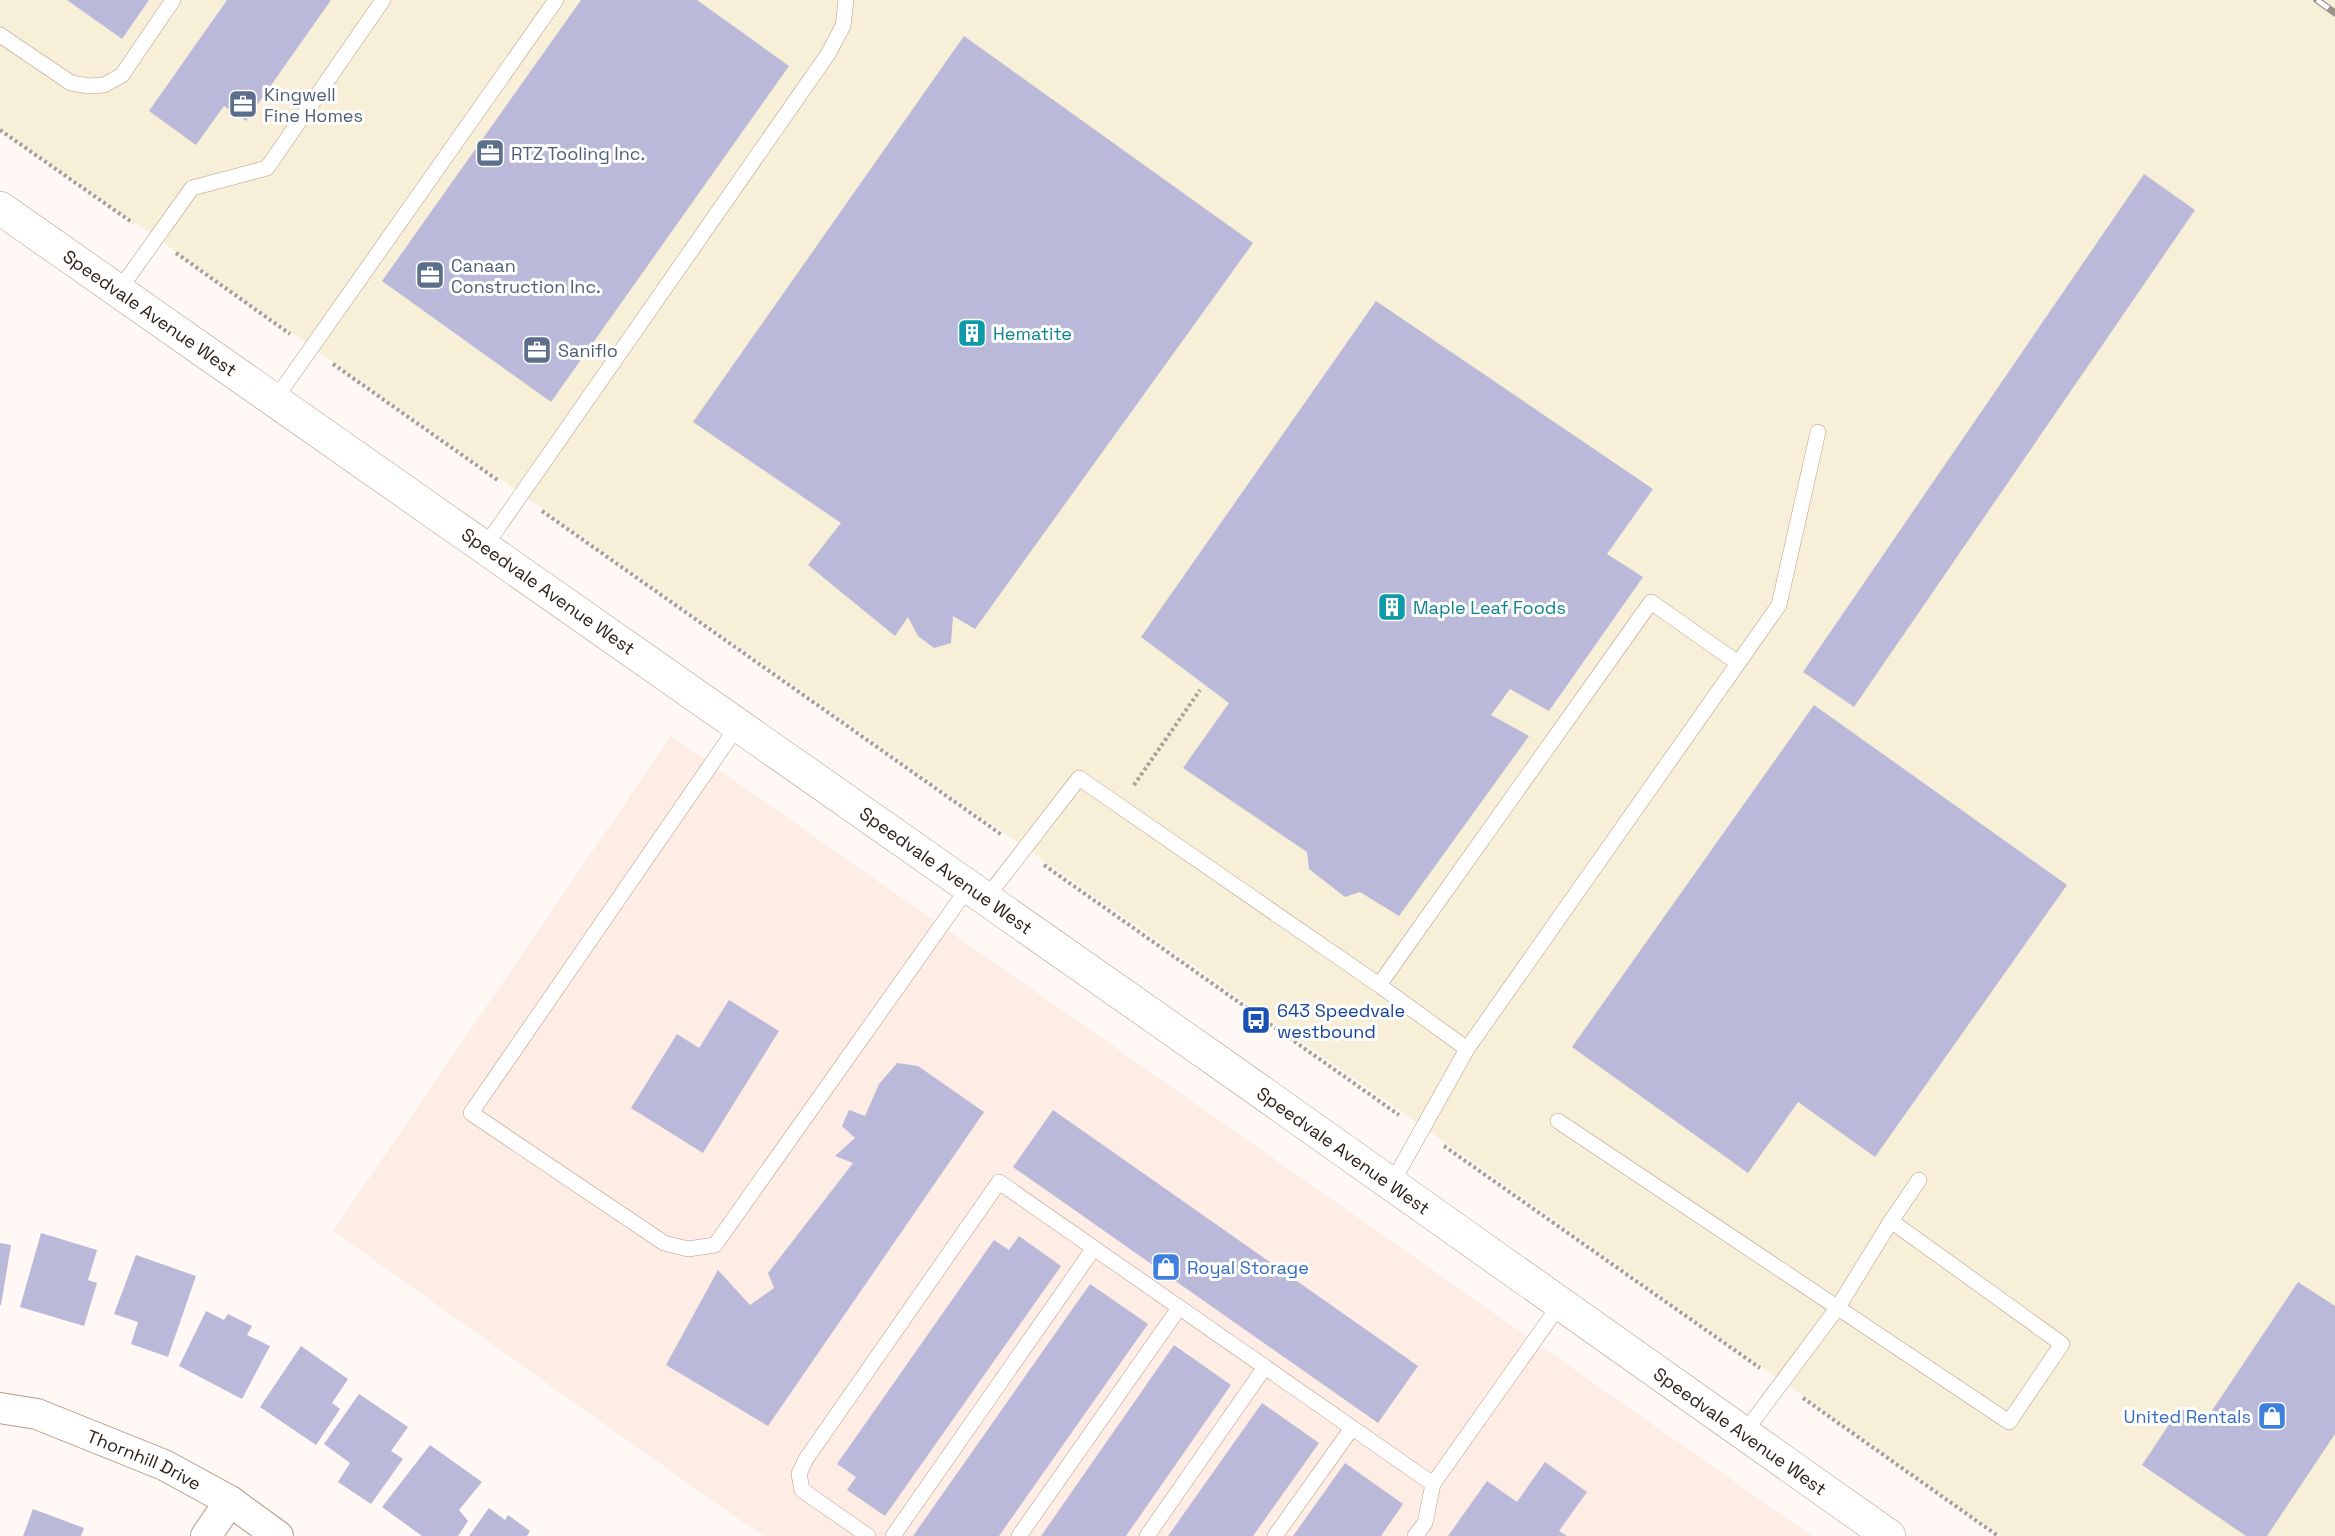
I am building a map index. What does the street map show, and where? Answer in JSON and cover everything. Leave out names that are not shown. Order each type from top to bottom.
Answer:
[{"type":"main road","name":"Speedvale Avenue West","points":[[0,208],[276,398],[979,891],[1889,1536]]},
{"type":"street","name":"Thornhill Drive","points":[[0,1408],[37,1414],[164,1465],[230,1501],[278,1536]]},
{"type":"street","points":[[206,1536],[230,1501]]},
{"type":"lane","points":[[0,35],[71,83],[89,86],[104,85],[122,75],[173,0]]},
{"type":"lane","points":[[119,290],[192,188],[267,168],[383,0]]},
{"type":"lane","points":[[276,398],[556,0]]},
{"type":"lane","points":[[486,545],[828,54],[843,26],[846,0]]},
{"type":"lane","points":[[1392,1183],[1467,1049],[1779,605],[1818,432]]},
{"type":"lane","points":[[1379,985],[1652,602],[1738,663]]},
{"type":"lane","points":[[739,724],[471,1113],[664,1243],[688,1250],[715,1245],[979,891],[1079,778],[1379,985],[1467,1049]]},
{"type":"lane","points":[[1558,1121],[2009,1422],[2062,1344],[1891,1221]]},
{"type":"lane","points":[[1744,1433],[1838,1307],[1919,1180]]},
{"type":"lane","points":[[868,1536],[802,1490],[799,1474],[806,1459],[999,1182],[1433,1484]]},
{"type":"lane","points":[[893,1536],[1094,1248]]},
{"type":"lane","points":[[1415,1536],[1425,1523],[1433,1484],[1561,1303]]},
{"type":"lane","points":[[1019,1536],[1179,1308]]},
{"type":"lane","points":[[1147,1536],[1265,1367]]},
{"type":"lane","points":[[1275,1536],[1352,1428]]},
{"type":"path","points":[[1120,806],[1200,690]]},
{"type":"shaded area","points":[[0,0],[2335,0],[2335,1536],[2003,1536],[1986,1526],[1460,1153],[0,128]]},
{"type":"shaded area","points":[[671,736],[1812,1536],[764,1536],[731,1514],[333,1231]]},
{"type":"building","points":[[67,0],[149,0],[122,39]]},
{"type":"building","points":[[227,0],[331,0],[246,121],[224,106],[196,145],[149,111]]},
{"type":"building","points":[[581,0],[697,0],[789,66],[551,402],[382,281]]},
{"type":"building","name":"Hematite","points":[[964,36],[1253,243],[975,629],[953,616],[951,643],[934,648],[918,636],[908,617],[895,636],[808,565],[841,523],[693,422]]},
{"type":"building","points":[[2144,174],[2195,210],[1854,707],[1803,672]]},
{"type":"building","name":"Maple Leaf Foods","points":[[1376,301],[1653,489],[1607,554],[1643,577],[1549,711],[1510,689],[1491,715],[1529,736],[1399,916],[1360,892],[1345,897],[1309,869],[1307,852],[1183,768],[1229,703],[1141,637]]},
{"type":"building","points":[[1814,705],[2067,885],[1875,1157],[1798,1102],[1748,1173],[1572,1047]]},
{"type":"building","points":[[729,1000],[779,1031],[703,1153],[631,1108],[677,1034],[699,1048]]},
{"type":"building","points":[[897,1063],[918,1066],[984,1112],[768,1426],[666,1365],[718,1270],[750,1305],[774,1288],[768,1273],[853,1163],[835,1156],[855,1138],[842,1126],[849,1110],[865,1116],[879,1084]]},
{"type":"building","points":[[1053,1110],[1418,1366],[1378,1423],[1013,1167]]},
{"type":"building","points":[[41,1233],[97,1250],[88,1280],[97,1283],[84,1326],[20,1307]]},
{"type":"building","points":[[1019,1236],[1061,1266],[885,1516],[847,1490],[856,1477],[837,1464],[994,1240],[1009,1250]]},
{"type":"building","points":[[0,1243],[11,1245],[1,1305],[0,1305]]},
{"type":"building","points":[[136,1255],[196,1276],[168,1357],[131,1344],[138,1322],[114,1314]]},
{"type":"building","name":"United Rentals","points":[[2298,1282],[2335,1306],[2335,1434],[2267,1536],[2246,1536],[2142,1465],[2180,1408],[2203,1424]]},
{"type":"building","points":[[1090,1284],[1148,1324],[999,1536],[913,1536]]},
{"type":"building","points":[[206,1311],[224,1320],[228,1314],[252,1326],[247,1335],[270,1346],[242,1399],[179,1366]]},
{"type":"building","points":[[1174,1345],[1231,1385],[1126,1536],[1041,1536]]},
{"type":"building","points":[[301,1346],[348,1379],[332,1403],[340,1409],[316,1445],[260,1407]]},
{"type":"building","points":[[359,1394],[408,1427],[391,1451],[403,1459],[371,1504],[338,1482],[350,1463],[324,1444]]},
{"type":"building","points":[[1262,1403],[1319,1443],[1253,1536],[1168,1536]]},
{"type":"building","points":[[430,1445],[482,1482],[459,1510],[468,1521],[458,1536],[422,1536],[382,1507]]},
{"type":"building","points":[[1545,1462],[1587,1492],[1559,1531],[1567,1536],[1448,1536],[1487,1481],[1517,1502]]},
{"type":"building","points":[[1345,1463],[1403,1504],[1381,1536],[1293,1536]]},
{"type":"building","points":[[489,1508],[505,1520],[508,1515],[530,1531],[527,1536],[469,1536]]},
{"type":"building","points":[[33,1509],[84,1528],[81,1536],[23,1536]]},
{"type":"railway","points":[[2317,0],[2335,13]]},
{"type":"place","name":"Kingwell Fine Homes","points":[[243,104]]},
{"type":"place","name":"RTZ Tooling Inc.","points":[[490,153]]},
{"type":"place","name":"Canaan Construction Inc.","points":[[430,275]]},
{"type":"place","name":"Hematite","points":[[972,333]]},
{"type":"place","name":"Saniflo","points":[[537,350]]},
{"type":"place","name":"Maple Leaf Foods","points":[[1392,607]]},
{"type":"place","name":"643 Speedvale westbound","points":[[1256,1020]]},
{"type":"place","name":"Royal Storage","points":[[1166,1267]]},
{"type":"place","name":"United Rentals","points":[[2272,1416]]}]
